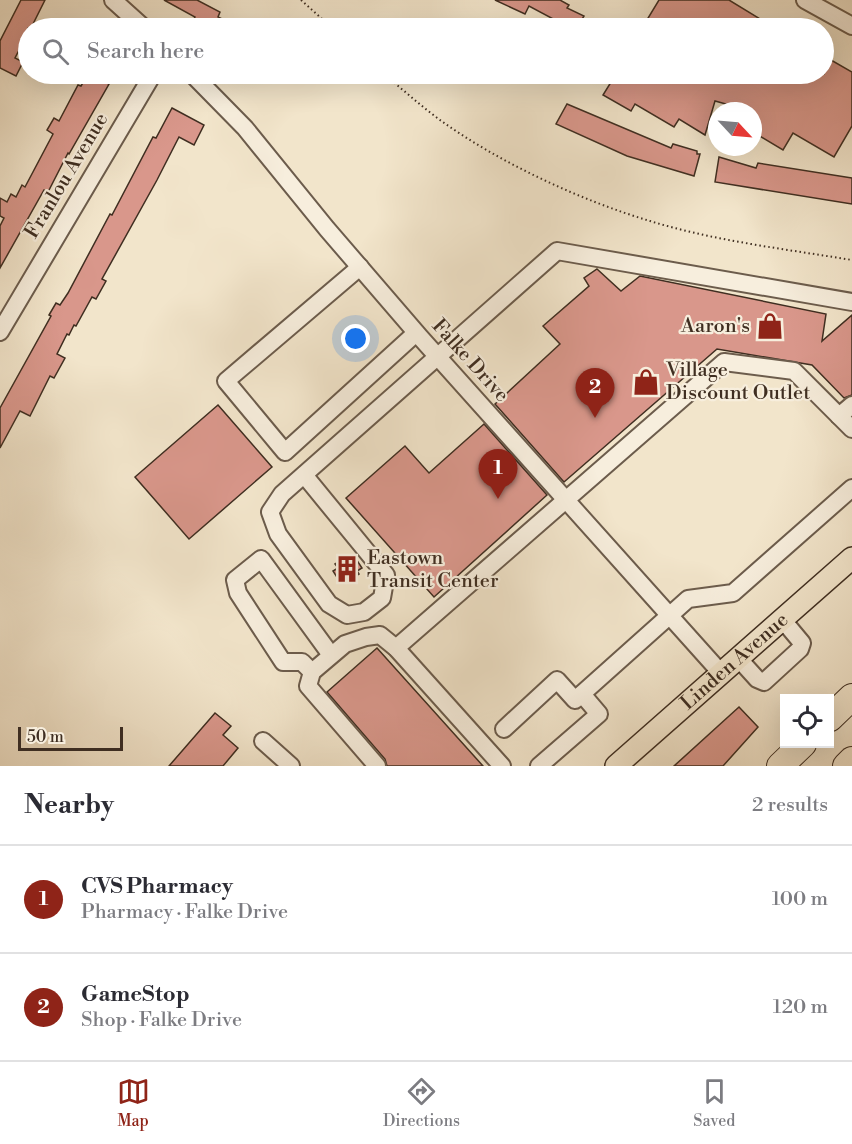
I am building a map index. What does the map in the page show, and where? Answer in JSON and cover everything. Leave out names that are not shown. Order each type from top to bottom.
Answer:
[{"type":"highway","points":[[834,714],[852,696]]},
{"type":"highway","points":[[780,766],[799,748]]},
{"type":"highway","points":[[847,766],[852,761]]},
{"type":"main road","name":"Linden Avenue","points":[[616,766],[852,558]]},
{"type":"street","points":[[113,0],[133,18]]},
{"type":"street","points":[[805,0],[852,26]]},
{"type":"street","name":"Franlou Avenue","points":[[0,332],[147,84]]},
{"type":"street","name":"Falke Drive","points":[[202,84],[245,128],[416,333],[721,673]]},
{"type":"street","points":[[305,476],[386,575],[382,598],[364,612],[347,615],[329,604],[278,534],[270,512],[282,494],[557,251],[852,302]]},
{"type":"street","points":[[360,267],[226,381],[285,452],[416,333]]},
{"type":"street","points":[[396,648],[724,362],[794,372],[852,429]]},
{"type":"street","points":[[839,416],[852,405]]},
{"type":"street","points":[[504,729],[557,680],[575,700],[688,599],[733,593],[852,488]]},
{"type":"street","points":[[312,672],[302,662],[283,662],[238,594],[235,580],[261,559],[331,656]]},
{"type":"street","points":[[738,658],[757,679],[764,682],[800,649],[802,643],[782,619]]},
{"type":"street","points":[[376,766],[308,686],[312,672],[345,644],[380,635],[396,648],[502,766]]},
{"type":"street","points":[[539,766],[599,714],[582,694]]},
{"type":"street","points":[[263,741],[291,766]]},
{"type":"path","points":[[301,0],[321,18]]},
{"type":"path","points":[[396,84],[441,121],[511,162],[585,198],[673,228],[741,242],[852,260]]},
{"type":"building","points":[[21,0],[45,0],[36,18],[18,18],[18,52],[15,58],[18,60],[18,72],[16,76],[0,68],[0,41]]},
{"type":"building","points":[[164,0],[197,0],[220,12],[218,17],[220,18],[195,17]]},
{"type":"building","points":[[495,0],[560,0],[569,5],[567,8],[584,16],[583,18],[552,18],[529,6],[525,14]]},
{"type":"building","points":[[659,0],[729,0],[759,18],[648,18]]},
{"type":"building","points":[[834,62],[852,72],[852,126],[834,157],[793,133],[783,150],[762,137],[762,102],[708,102],[708,125],[705,135],[679,119],[674,127],[635,104],[631,111],[603,95],[610,84],[834,84]]},
{"type":"building","points":[[82,84],[109,84],[48,192],[44,190],[0,268],[0,226],[4,218],[0,216],[0,198],[7,202],[11,194],[16,197],[22,185],[25,187],[53,134],[47,130],[54,118],[59,121],[78,85]]},
{"type":"building","points":[[567,104],[671,148],[673,144],[697,151],[697,154],[700,154],[694,176],[627,156],[556,124]]},
{"type":"building","points":[[172,108],[204,125],[194,145],[179,137],[102,279],[106,281],[96,299],[92,297],[76,326],[74,325],[69,335],[67,334],[57,354],[65,358],[54,378],[50,376],[30,416],[20,411],[0,448],[0,408],[51,316],[49,315],[56,303],[60,305],[68,293],[153,137],[156,138]]},
{"type":"building","points":[[719,157],[756,168],[758,163],[852,178],[852,204],[715,182]]},
{"type":"building","points":[[597,269],[621,291],[640,276],[826,314],[822,341],[852,315],[852,395],[844,398],[812,365],[717,349],[564,482],[495,404],[560,344],[543,326],[589,286],[584,278]]},
{"type":"building","points":[[218,405],[272,467],[189,539],[135,477]]},
{"type":"building","points":[[484,424],[547,495],[434,597],[346,498],[405,446],[429,473]]},
{"type":"building","name":"Eastown Transit Center","points":[[354,556],[362,568],[357,571],[359,574],[347,582],[345,579],[340,582],[333,571],[338,568],[335,564],[346,557],[348,560]]},
{"type":"building","points":[[377,648],[483,766],[387,766],[385,759],[327,692]]},
{"type":"building","points":[[739,707],[758,727],[723,766],[674,766]]},
{"type":"building","points":[[215,713],[231,726],[223,735],[238,748],[223,766],[169,766]]},
{"type":"place","name":"Aaron's","points":[[770,326]]},
{"type":"place","name":"Village Discount Outlet","points":[[646,382]]},
{"type":"place","name":"GameStop","points":[[595,418]]},
{"type":"place","name":"CVS Pharmacy","points":[[498,499]]},
{"type":"place","name":"Eastown Transit Center","points":[[347,569]]}]
